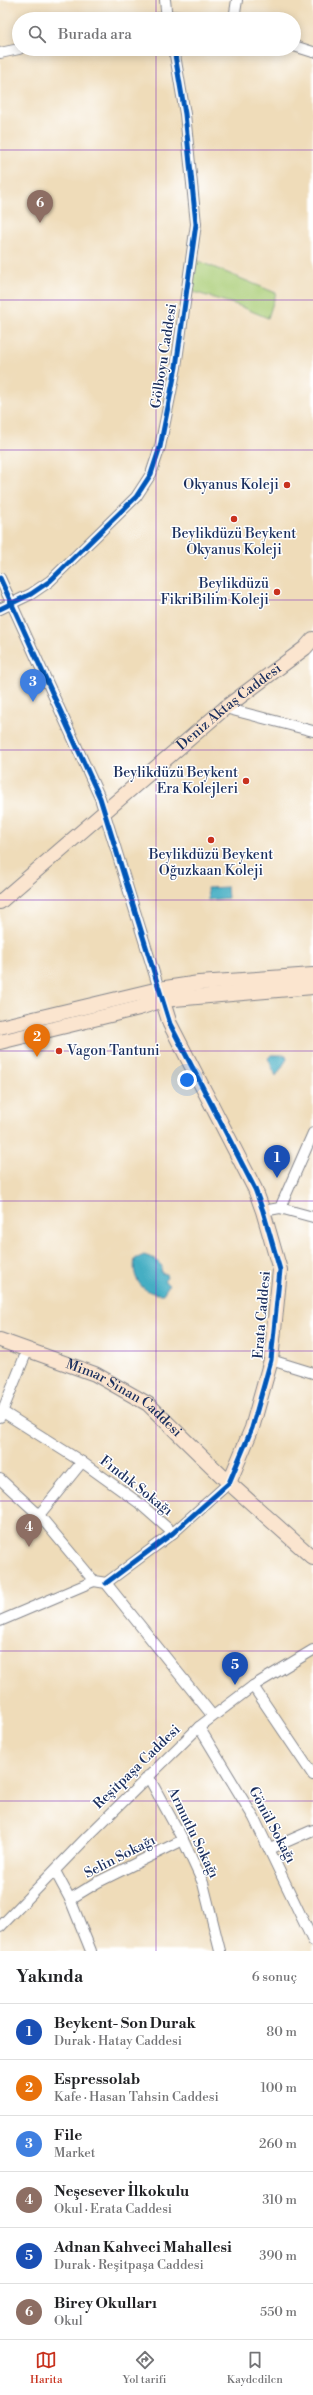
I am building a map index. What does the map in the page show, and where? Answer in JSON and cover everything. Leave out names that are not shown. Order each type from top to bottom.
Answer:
[{"type":"street","points":[[165,0],[166,12]]},
{"type":"street","points":[[235,12],[238,0]]},
{"type":"street","points":[[301,48],[313,52]]},
{"type":"street","points":[[0,53],[12,50]]},
{"type":"street","name":"Gölboyu Caddesi","points":[[0,609],[11,602],[31,594],[50,581],[136,497],[151,474],[160,446],[176,366],[196,224],[185,114],[175,56]]},
{"type":"street","points":[[0,578],[100,798],[161,995]]},
{"type":"street","name":"Deniz Aktaş Caddesi","points":[[0,902],[104,814],[225,708],[305,648],[313,639]]},
{"type":"street","points":[[225,708],[313,731]]},
{"type":"street","points":[[0,1027],[161,995],[199,983],[313,975]]},
{"type":"street","points":[[0,1042],[139,1008],[161,995],[313,987]]},
{"type":"street","name":"Erata Caddesi","points":[[161,995],[170,1024],[251,1182],[264,1211],[280,1270],[271,1360],[252,1428],[229,1483]]},
{"type":"street","points":[[280,1208],[313,1133]]},
{"type":"street","points":[[264,1211],[280,1208],[313,1217]]},
{"type":"street","name":"Mimar Sinan Caddesi","points":[[0,1340],[27,1352],[95,1374],[148,1404],[229,1483],[313,1558]]},
{"type":"street","points":[[1,1414],[27,1352]]},
{"type":"street","points":[[271,1360],[313,1373]]},
{"type":"street","name":"Fındık Sokağı","points":[[1,1414],[82,1462],[139,1503],[173,1533]]},
{"type":"street","points":[[39,1515],[82,1462]]},
{"type":"street","points":[[0,1479],[39,1515],[94,1581],[106,1584],[212,1715]]},
{"type":"street","points":[[106,1584],[173,1533],[229,1483]]},
{"type":"street","points":[[0,1621],[94,1581]]},
{"type":"street","name":"Reşitpaşa Caddesi","points":[[0,1927],[199,1726],[253,1686],[313,1650]]},
{"type":"street","points":[[253,1686],[313,1775]]},
{"type":"street","name":"Gönül Sokağı","points":[[199,1726],[270,1849],[313,1941]]},
{"type":"street","name":"Armutlu Sokağı","points":[[148,1776],[183,1840],[203,1883],[220,1951]]},
{"type":"street","points":[[270,1849],[313,1830]]},
{"type":"street","name":"Selin Sokağı","points":[[70,1899],[98,1882],[183,1840]]},
{"type":"street","points":[[54,1872],[70,1899],[91,1951]]},
{"type":"green space","points":[[191,258],[276,293],[268,318],[237,305],[187,290]]},
{"type":"water","points":[[227,887],[228,898],[208,900],[207,888]]},
{"type":"water","points":[[271,1055],[286,1055],[287,1059],[276,1076],[268,1058]]},
{"type":"water","points":[[144,1255],[155,1259],[162,1266],[161,1273],[166,1274],[167,1278],[164,1281],[169,1285],[163,1294],[156,1294],[144,1289],[137,1279],[134,1266],[135,1259]]},
{"type":"cycle path","points":[[0,609],[31,594],[50,581],[136,497],[151,474],[160,447],[176,367],[196,224],[185,114],[175,56]]},
{"type":"cycle path","points":[[0,578],[100,798],[170,1024],[255,1189],[280,1270],[271,1360],[252,1428],[229,1483],[173,1533],[106,1583]]},
{"type":"place","name":"Birey Okulları","points":[[40,223]]},
{"type":"place","name":"Okyanus Koleji","points":[[287,485]]},
{"type":"place","name":"Beylikdüzü Beykent Okyanus Koleji","points":[[234,519]]},
{"type":"place","name":"Beylikdüzü FikriBilim Koleji","points":[[277,592]]},
{"type":"place","name":"File","points":[[33,702]]},
{"type":"place","name":"Beylikdüzü Beykent Era Kolejleri","points":[[246,781]]},
{"type":"place","name":"Beylikdüzü Beykent Oğuzkaan Koleji","points":[[211,840]]},
{"type":"place","name":"Vagon Tantuni","points":[[59,1051]]},
{"type":"place","name":"Espressolab","points":[[37,1057]]},
{"type":"place","name":"Beykent- Son Durak","points":[[277,1178]]},
{"type":"place","name":"Neşesever İlkokulu","points":[[29,1547]]},
{"type":"place","name":"Adnan Kahveci Mahallesi","points":[[235,1685]]}]
